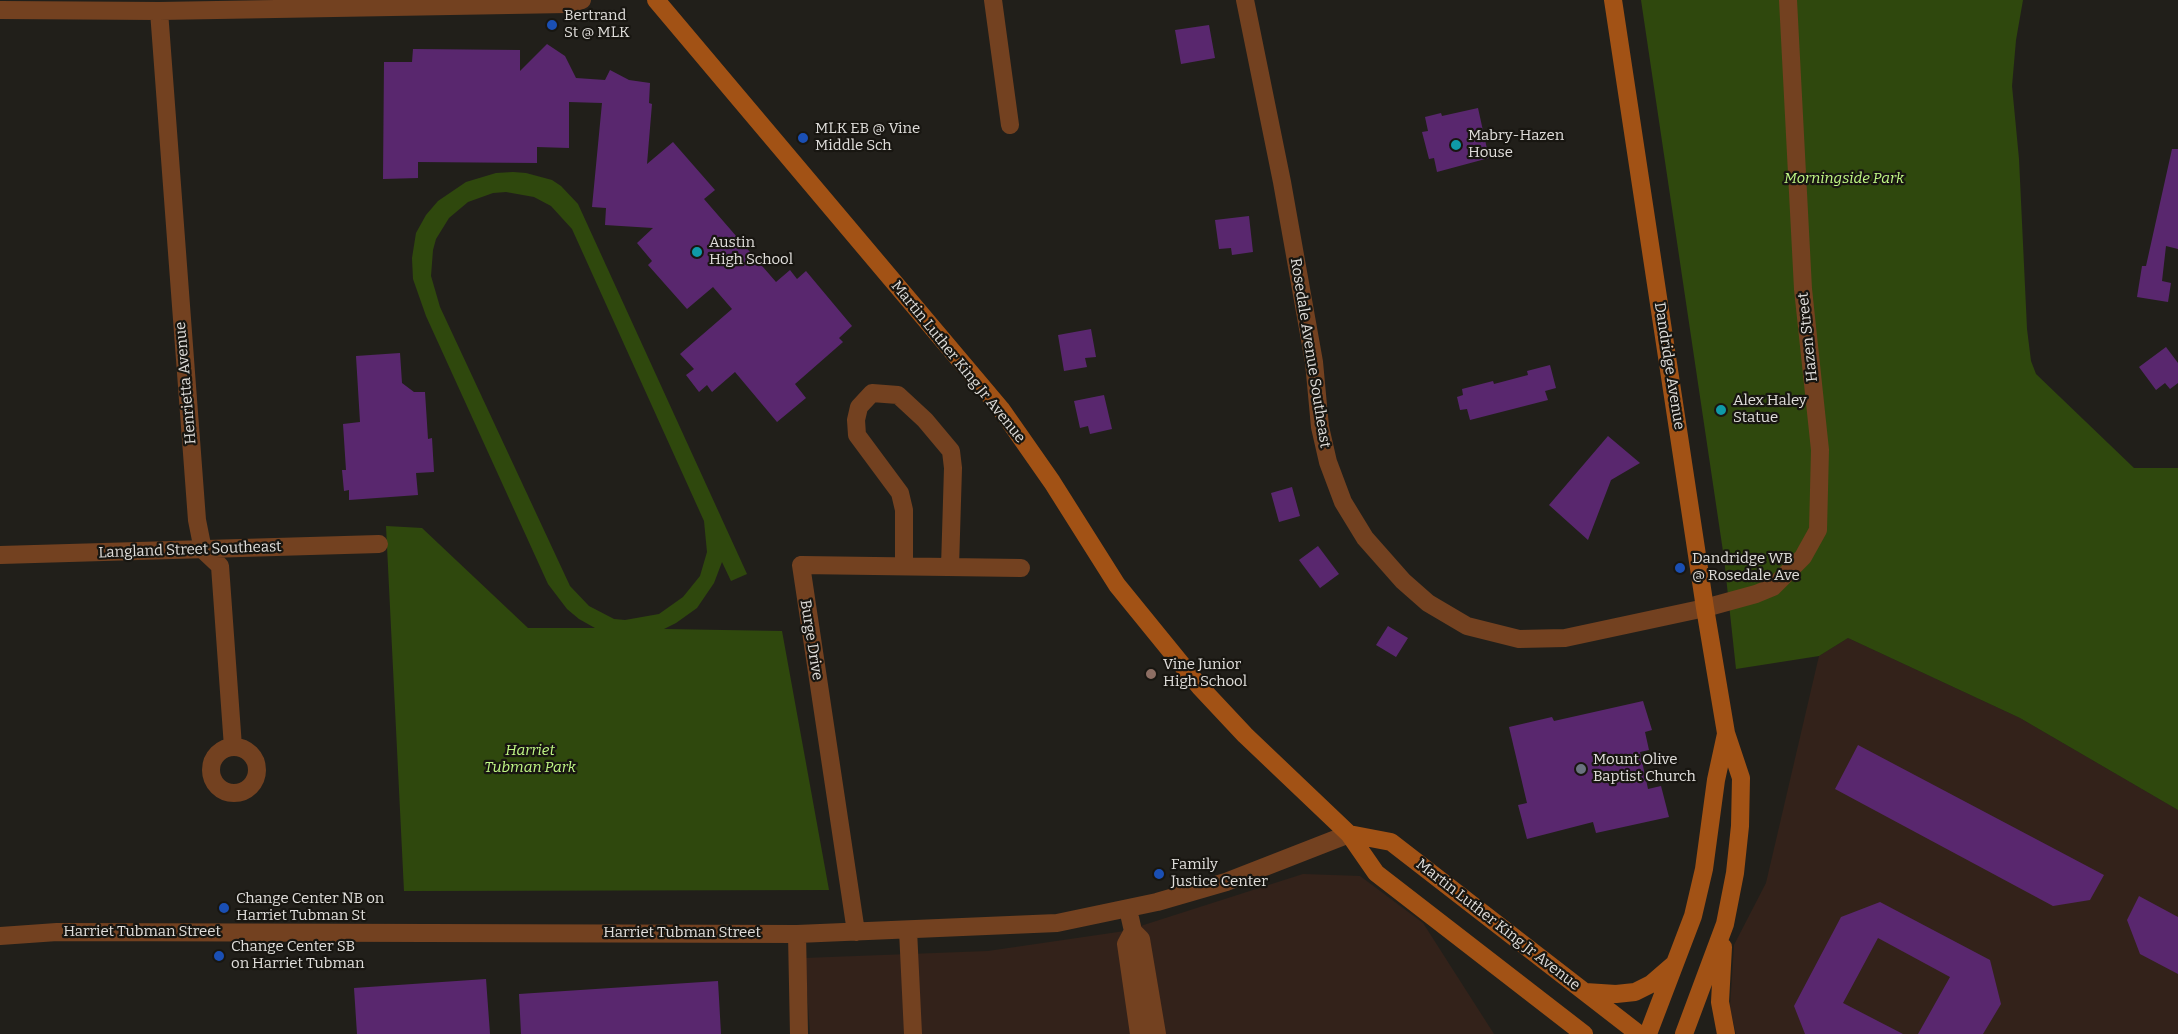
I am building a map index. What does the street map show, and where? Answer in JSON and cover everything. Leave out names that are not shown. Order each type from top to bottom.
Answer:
[{"type":"main road","name":"Martin Luther King Jr Avenue","points":[[656,0],[1001,409],[1052,482],[1117,585],[1172,653],[1245,735],[1349,834],[1376,873],[1584,1034]]},
{"type":"main road","name":"Dandridge Avenue","points":[[1613,0],[1705,608],[1726,733],[1741,778],[1740,826],[1735,873],[1725,924],[1684,1034]]},
{"type":"main road","name":"Dandridge Avenue","points":[[1648,1034],[1694,916],[1712,825],[1716,780],[1726,733]]},
{"type":"main road","name":"Martin Luther King Jr Avenue","points":[[1349,834],[1391,842],[1639,1034]]},
{"type":"main road","points":[[1725,924],[1720,1002],[1726,1034]]},
{"type":"main road","points":[[1585,992],[1616,994],[1635,992],[1652,984],[1677,962]]},
{"type":"street","points":[[0,9],[159,11],[567,4],[582,0]]},
{"type":"street","points":[[993,0],[1010,125]]},
{"type":"street","name":"Rosedale Avenue Southeast","points":[[1245,0],[1282,182],[1314,362],[1320,427],[1328,462],[1343,502],[1365,538],[1402,581],[1428,603],[1467,626],[1498,635],[1519,639],[1565,638],[1705,608]]},
{"type":"street","name":"Hazen Street","points":[[1705,608],[1773,587],[1803,557],[1818,530],[1820,450],[1803,289],[1788,0]]},
{"type":"street","name":"Henrietta Avenue","points":[[159,11],[197,520],[203,550],[220,566],[233,747]]},
{"type":"street","points":[[904,566],[904,510],[900,493],[857,435],[856,420],[859,406],[873,393],[898,395],[924,420],[951,452],[953,468],[950,567]]},
{"type":"street","name":"Langland Street Southeast","points":[[0,555],[379,544]]},
{"type":"street","name":"Burge Drive","points":[[856,932],[801,565],[1021,568]]},
{"type":"street","name":"Harriet Tubman Street","points":[[0,936],[57,932],[797,934],[1057,923],[1128,909],[1226,882],[1349,834]]},
{"type":"street","points":[[1128,909],[1132,931],[1126,944],[1139,1034]]},
{"type":"street","points":[[908,930],[913,1034]]},
{"type":"street","points":[[1132,931],[1141,939],[1158,1034]]},
{"type":"street","points":[[797,934],[799,1034]]},
{"type":"shaded area","points":[[1848,638],[2020,718],[2178,810],[2178,1034],[1736,1034],[1730,1008],[1734,945],[1766,883],[1819,656]]},
{"type":"shaded area","points":[[1303,874],[1360,876],[1423,923],[1494,1034],[810,1034],[805,958],[988,951],[1125,931]]},
{"type":"green space","name":"Morningside Park","points":[[1641,0],[2023,0],[2016,40],[2012,86],[2019,159],[2027,329],[2031,361],[2036,374],[2134,468],[2178,468],[2178,810],[2020,718],[1848,638],[1819,656],[1736,669],[1724,558]]},
{"type":"green space","name":"Harriet Tubman Park","points":[[496,173],[526,173],[552,180],[578,204],[747,574],[731,581],[722,562],[714,583],[697,608],[664,629],[782,631],[829,890],[404,891],[386,526],[422,528],[528,628],[595,628],[567,609],[548,584],[426,316],[413,279],[412,258],[416,233],[426,215],[438,201],[466,182]],"holes":[[[506,192],[534,197],[551,206],[572,229],[704,521],[707,552],[700,576],[683,597],[659,614],[625,620],[614,619],[589,606],[570,586],[440,307],[431,276],[433,250],[436,239],[449,218],[468,202],[493,193]]]},
{"type":"building","points":[[1209,25],[1215,58],[1181,64],[1175,30]]},
{"type":"building","points":[[547,44],[565,56],[576,78],[605,80],[610,70],[629,80],[650,83],[649,103],[652,104],[647,164],[673,142],[715,190],[704,199],[776,282],[790,270],[797,279],[806,271],[852,326],[839,338],[843,342],[795,384],[806,398],[777,422],[735,372],[712,392],[707,385],[699,392],[686,375],[694,369],[680,354],[732,309],[713,287],[687,309],[648,265],[652,261],[637,243],[653,228],[605,225],[606,208],[592,207],[602,103],[569,102],[569,148],[537,147],[537,163],[418,162],[418,178],[383,179],[384,62],[412,62],[413,49],[520,50],[520,71]]},
{"type":"building","name":"Mabry-Hazen House","points":[[1478,108],[1489,158],[1437,172],[1434,158],[1429,159],[1422,132],[1428,131],[1425,117],[1441,113],[1442,116]]},
{"type":"building","points":[[2172,149],[2178,149],[2178,249],[2166,246],[2162,281],[2171,283],[2168,302],[2137,297],[2142,266],[2146,266]]},
{"type":"building","points":[[1249,216],[1253,252],[1232,255],[1231,248],[1219,249],[1215,220]]},
{"type":"building","points":[[1091,329],[1096,357],[1085,358],[1087,367],[1064,371],[1058,335]]},
{"type":"building","points":[[2166,347],[2178,363],[2178,383],[2170,389],[2165,383],[2156,390],[2139,367]]},
{"type":"building","points":[[400,353],[402,383],[414,392],[425,392],[428,439],[432,438],[434,472],[416,473],[418,495],[349,500],[349,490],[344,491],[342,470],[346,470],[343,424],[360,422],[356,356]]},
{"type":"building","points":[[1550,365],[1556,388],[1545,391],[1548,400],[1470,420],[1467,409],[1460,410],[1457,397],[1463,395],[1462,389],[1528,375],[1527,371]]},
{"type":"building","points":[[1104,395],[1112,429],[1090,434],[1088,426],[1080,428],[1074,401]]},
{"type":"building","points":[[1608,436],[1640,463],[1611,480],[1588,540],[1549,505]]},
{"type":"building","points":[[1292,487],[1300,516],[1279,522],[1271,493]]},
{"type":"building","points":[[1318,546],[1339,574],[1320,588],[1299,560]]},
{"type":"building","points":[[1388,626],[1408,638],[1396,657],[1376,645]]},
{"type":"building","name":"Mount Olive Baptist Church","points":[[1643,701],[1652,730],[1645,732],[1649,750],[1640,752],[1648,789],[1661,786],[1669,817],[1596,833],[1593,822],[1527,839],[1518,805],[1527,803],[1509,727],[1552,717],[1554,721]]},
{"type":"building","points":[[1858,745],[2104,875],[2090,900],[2053,906],[1835,789]]},
{"type":"building","points":[[2139,896],[2178,917],[2178,974],[2140,954],[2127,920]]},
{"type":"building","points":[[1880,902],[1990,960],[2001,1004],[1983,1034],[1918,1034],[1950,977],[1878,938],[1843,1003],[1903,1034],[1805,1034],[1794,1006],[1841,917]]},
{"type":"building","points":[[486,979],[490,1034],[357,1034],[354,988]]},
{"type":"building","points":[[718,981],[721,1034],[521,1034],[519,994]]},
{"type":"place","name":"Bertrand St @ MLK","points":[[552,25]]},
{"type":"place","name":"MLK EB @ Vine Middle Sch","points":[[803,138]]},
{"type":"place","name":"Mabry-Hazen House","points":[[1456,145]]},
{"type":"place","name":"Austin High School","points":[[697,252]]},
{"type":"place","name":"Alex Haley Statue","points":[[1721,410]]},
{"type":"place","name":"Dandridge WB @ Rosedale Ave","points":[[1680,568]]},
{"type":"place","name":"Vine Junior High School","points":[[1151,674]]},
{"type":"place","name":"Mount Olive Baptist Church","points":[[1581,769]]},
{"type":"place","name":"Family Justice Center","points":[[1159,874]]},
{"type":"place","name":"Change Center NB on Harriet Tubman St","points":[[224,908]]},
{"type":"place","name":"Change Center SB on Harriet Tubman","points":[[219,956]]}]
